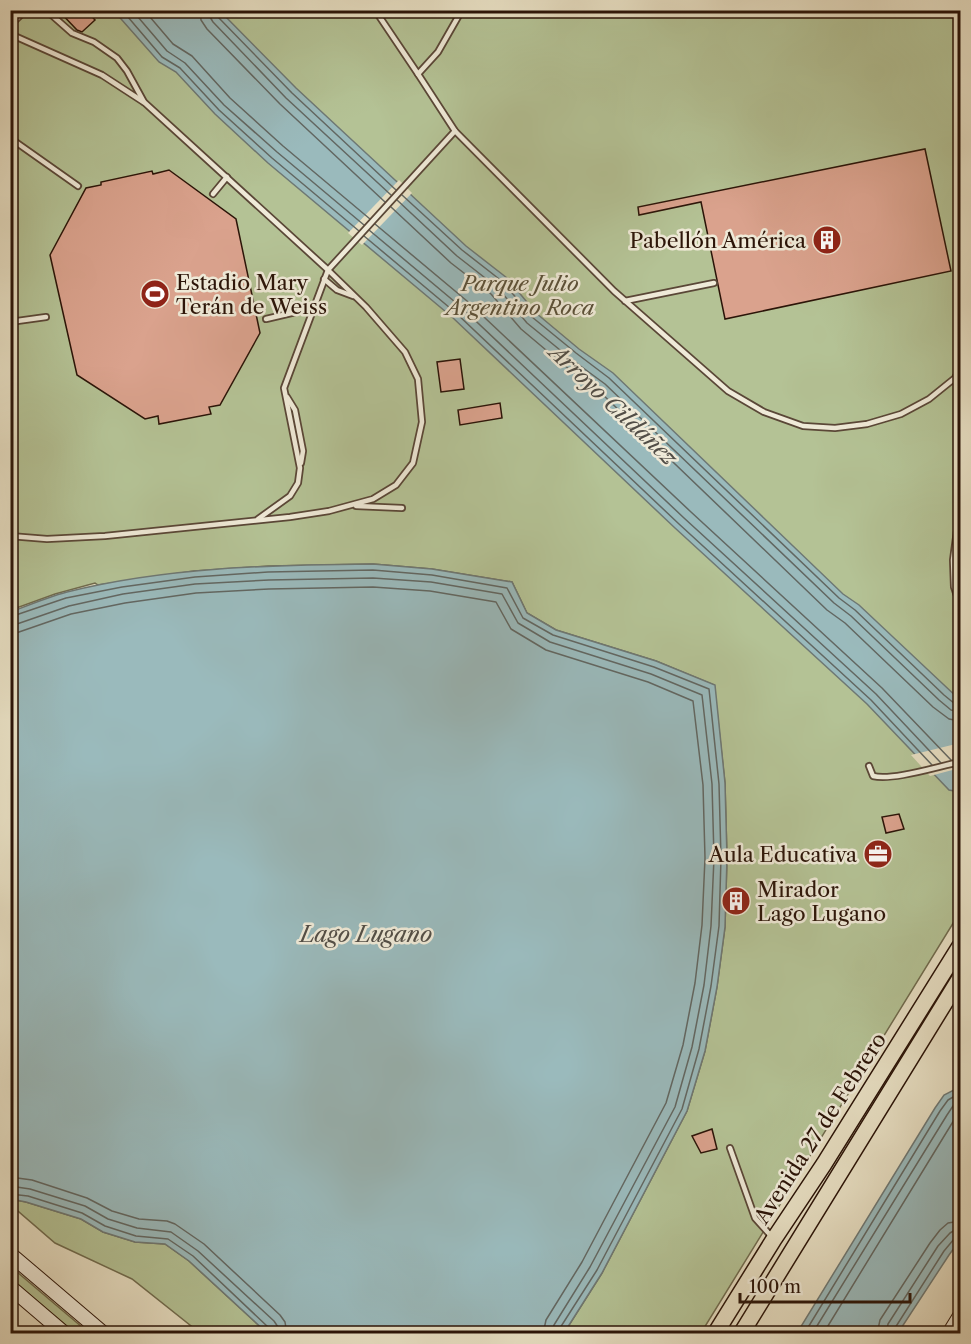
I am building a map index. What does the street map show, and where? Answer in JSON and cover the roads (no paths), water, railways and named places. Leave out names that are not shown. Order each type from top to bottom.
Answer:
[{"type":"main road","name":"Avenida 27 de Febrero","points":[[715,1334],[960,946]]},
{"type":"main road","name":"Avenida 27 de Febrero","points":[[741,1334],[960,978]]},
{"type":"main road","points":[[10,1254],[104,1334]]},
{"type":"main road","points":[[10,1287],[64,1334]]},
{"type":"main road","points":[[950,1334],[960,1316]]},
{"type":"lane","points":[[10,26],[26,10]]},
{"type":"lane","points":[[46,10],[72,33],[94,42],[117,58],[145,103]]},
{"type":"lane","points":[[375,10],[455,131],[625,302],[728,391],[764,412],[803,426],[835,428],[867,424],[901,414],[929,399],[955,378],[960,369]]},
{"type":"lane","points":[[418,74],[438,52],[462,10]]},
{"type":"lane","points":[[10,34],[102,75],[145,103],[328,270],[405,351],[418,379],[422,422],[413,464],[396,485],[373,499],[329,511],[255,521],[105,536],[47,539],[10,536]]},
{"type":"lane","points":[[255,521],[290,496],[298,483],[300,468],[284,388],[328,270],[455,131]]},
{"type":"lane","points":[[10,138],[78,186]]},
{"type":"lane","points":[[213,194],[227,177]]},
{"type":"lane","points":[[324,279],[337,290],[356,297]]},
{"type":"lane","points":[[625,302],[714,283]]},
{"type":"lane","points":[[266,319],[313,308]]},
{"type":"lane","points":[[10,322],[46,316]]},
{"type":"lane","points":[[350,505],[402,508]]},
{"type":"lane","points":[[960,508],[953,560],[954,587],[960,605]]},
{"type":"lane","points":[[868,766],[873,776],[881,778],[960,762]]},
{"type":"lane","points":[[730,1148],[755,1218],[774,1239]]},
{"type":"water","name":"Arroyo Cildáñez","points":[[114,11],[220,11],[296,88],[466,246],[507,278],[536,313],[579,349],[613,373],[843,594],[859,605],[960,700],[960,792],[949,790],[867,704],[675,528],[452,317],[268,163],[215,114],[176,72],[159,62]]},
{"type":"water","name":"Lago Lugano","points":[[373,564],[432,569],[512,582],[527,613],[556,630],[656,661],[715,685],[725,783],[727,858],[725,927],[705,1051],[687,1111],[602,1273],[564,1333],[267,1333],[189,1261],[165,1244],[135,1242],[103,1232],[81,1219],[11,1199],[11,612],[67,592],[143,577],[219,569]]},
{"type":"water","points":[[960,1085],[960,1240],[898,1333],[797,1333],[935,1108],[944,1095]]},
{"type":"place","name":"Pabellón América","points":[[827,240]]},
{"type":"place","name":"Estadio Mary Terán de Weiss","points":[[155,294]]},
{"type":"place","name":"Aula Educativa","points":[[878,854]]},
{"type":"place","name":"Mirador Lago Lugano","points":[[736,901]]},
{"type":"park label","name":"Parque Julio Argentino Roca","points":[[520,295]]}]
